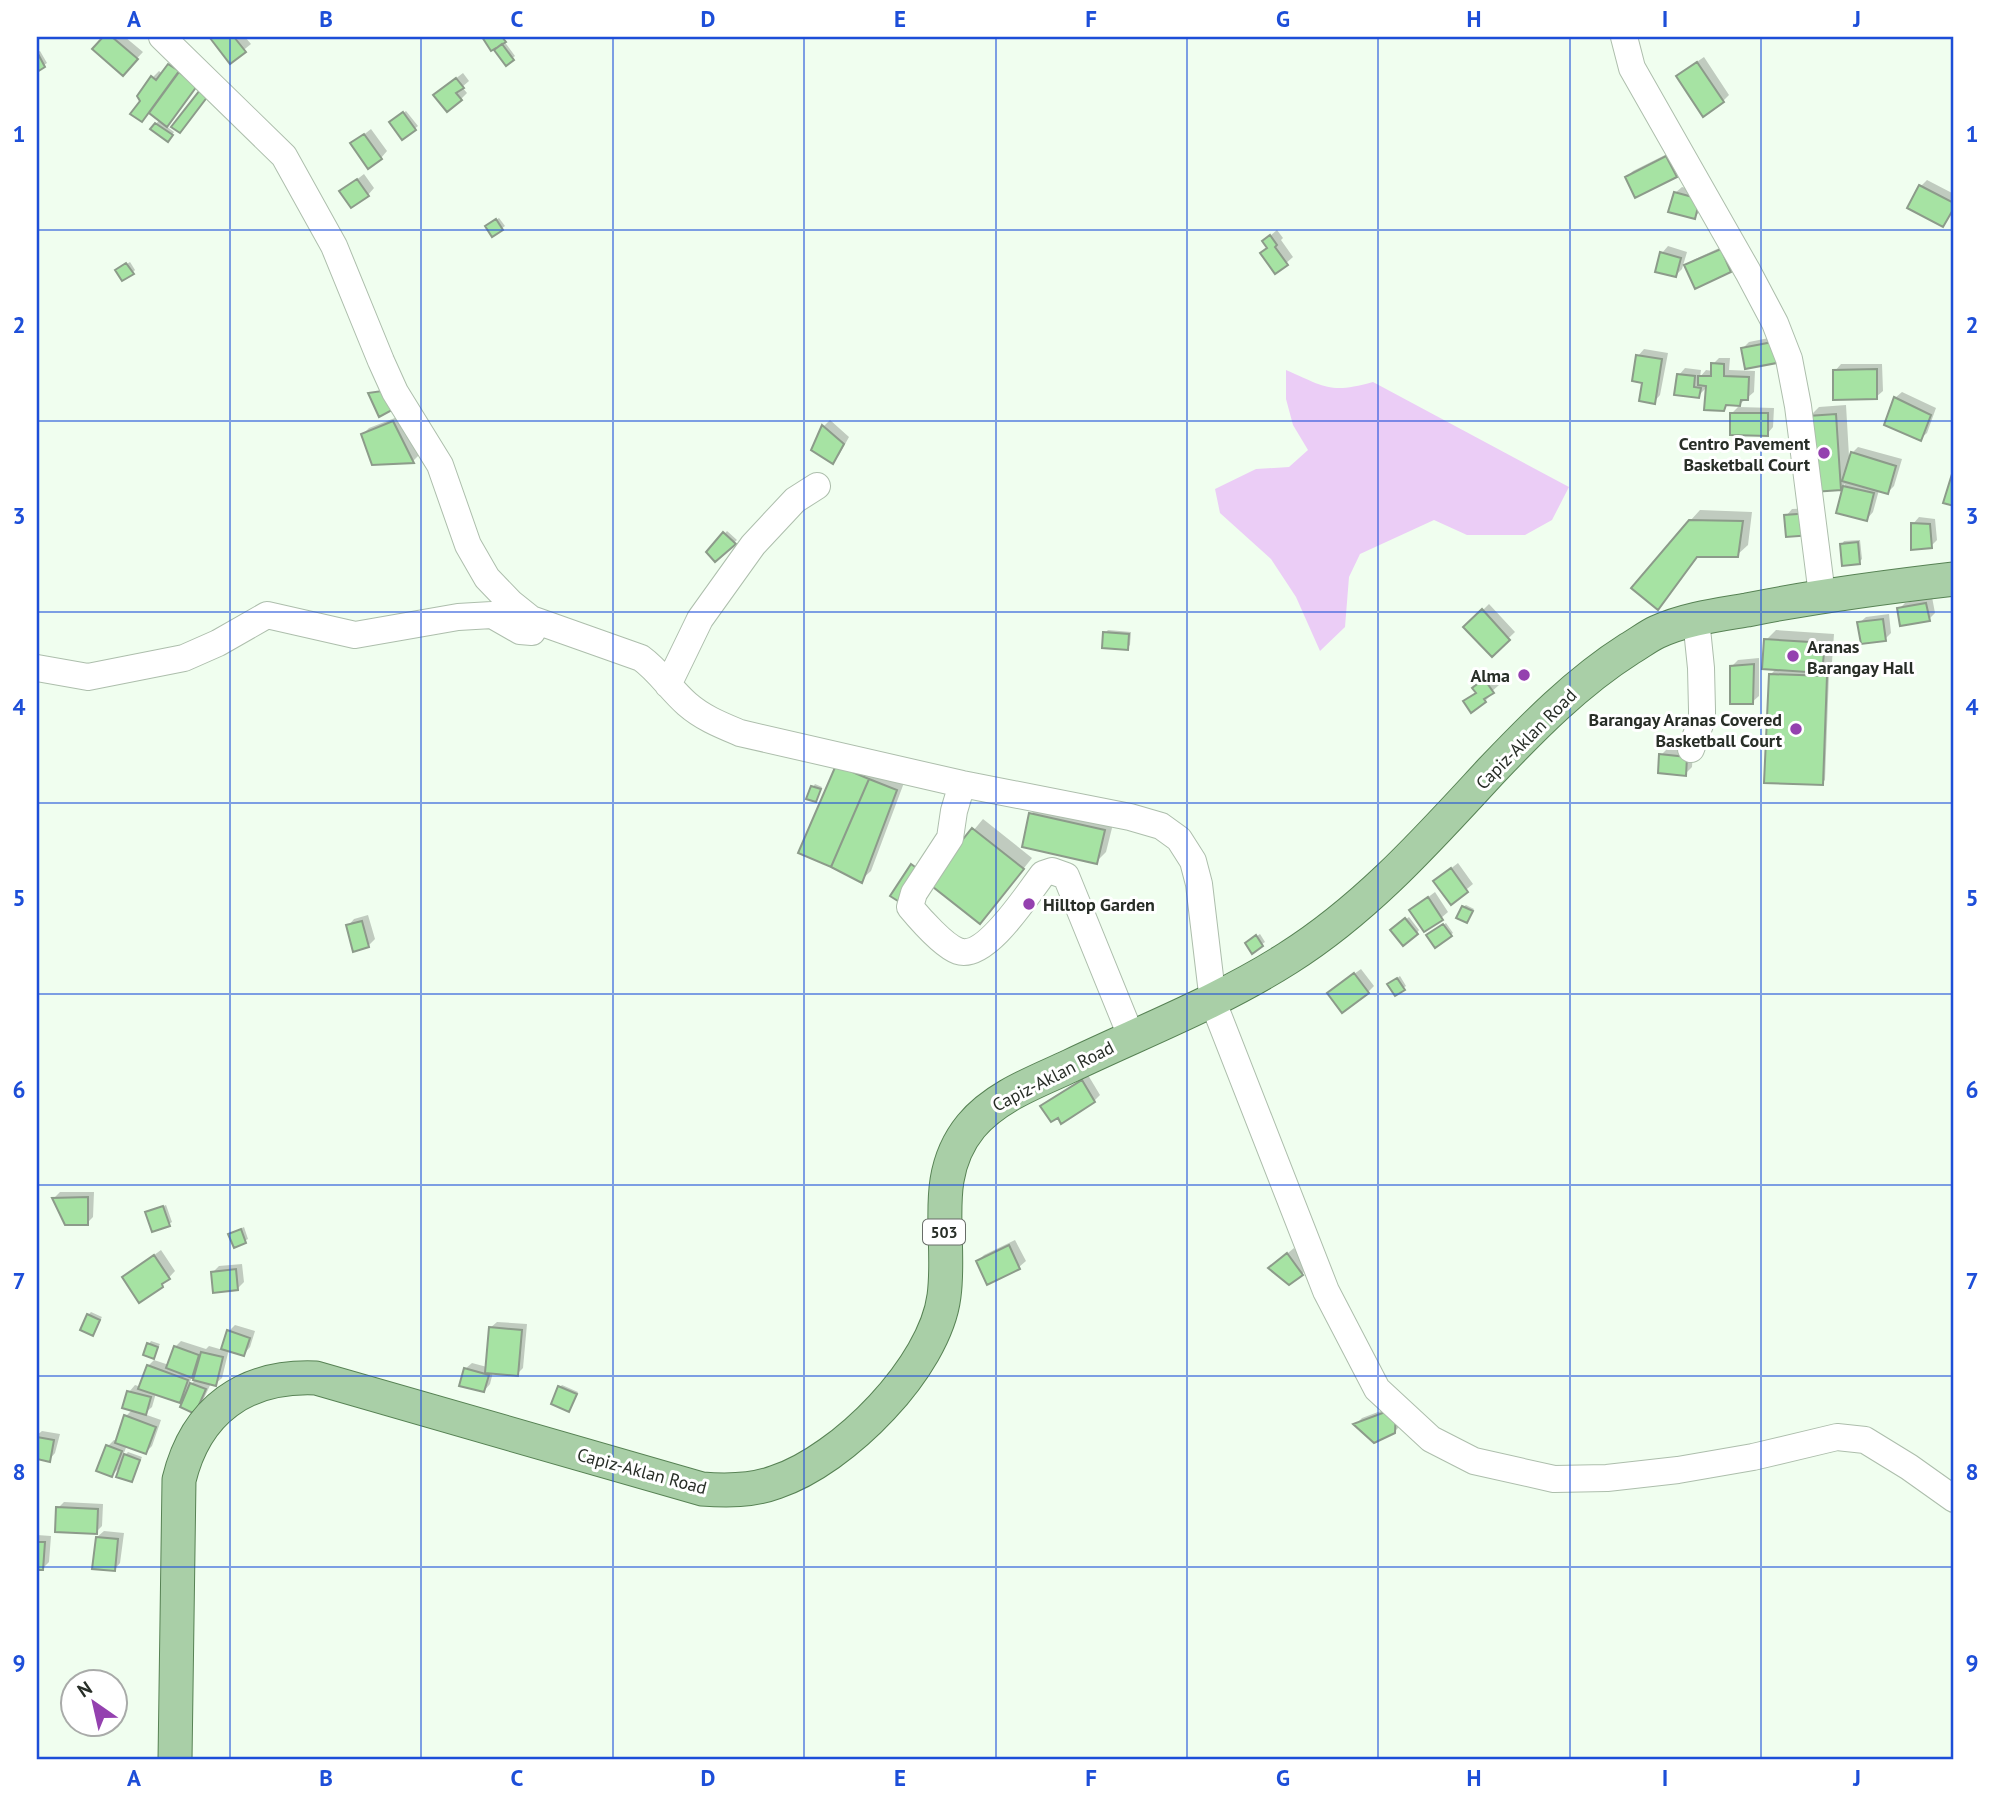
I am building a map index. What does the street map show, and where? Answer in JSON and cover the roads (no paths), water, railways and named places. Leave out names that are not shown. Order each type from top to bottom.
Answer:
[{"type":"main road","name":"Capiz-Aklan Road","points":[[175,1760],[179,1480],[189,1448],[197,1433],[223,1404],[257,1385],[294,1377],[316,1378],[702,1489],[748,1489],[795,1475],[846,1442],[873,1418],[895,1393],[932,1335],[944,1296],[945,1180],[951,1160],[970,1126],[998,1101],[1131,1036],[1213,1002],[1288,958],[1341,921],[1396,872],[1538,722],[1604,665],[1657,632],[1696,619],[1822,595],[1954,579]]},
{"type":"street","points":[[162,37],[284,156],[334,246],[380,362],[395,392],[440,465],[468,545],[487,578],[531,620],[640,658],[656,669],[689,706],[711,721],[740,733],[962,784],[1130,817],[1161,826],[1179,839],[1193,861],[1199,884],[1213,1002],[1326,1291],[1377,1389],[1431,1439],[1474,1461],[1554,1479],[1607,1478],[1678,1470],[1753,1457],[1837,1437],[1865,1440],[1954,1499]]},
{"type":"street","points":[[1624,37],[1632,68],[1770,313],[1789,359],[1798,406],[1822,595]]},
{"type":"street","points":[[668,685],[701,619],[753,545],[795,500],[817,486]]},
{"type":"street","points":[[37,668],[88,677],[184,658],[218,643],[267,615],[355,635],[458,617],[492,615],[520,631],[558,629]]},
{"type":"street","points":[[1691,749],[1702,719],[1696,619]]},
{"type":"street","points":[[962,784],[950,838],[914,893],[910,907],[927,927],[958,951],[971,952],[1000,931],[1043,874],[1052,872],[1066,876],[1131,1036]]},
{"type":"place","name":"Centro Pavement Basketball Court","points":[[1824,453]]},
{"type":"place","name":"Aranas Barangay Hall","points":[[1793,656]]},
{"type":"place","name":"Alma","points":[[1524,675]]},
{"type":"place","name":"Barangay Aranas Covered Basketball Court","points":[[1796,729]]},
{"type":"place","name":"Hilltop Garden","points":[[1029,904]]}]
